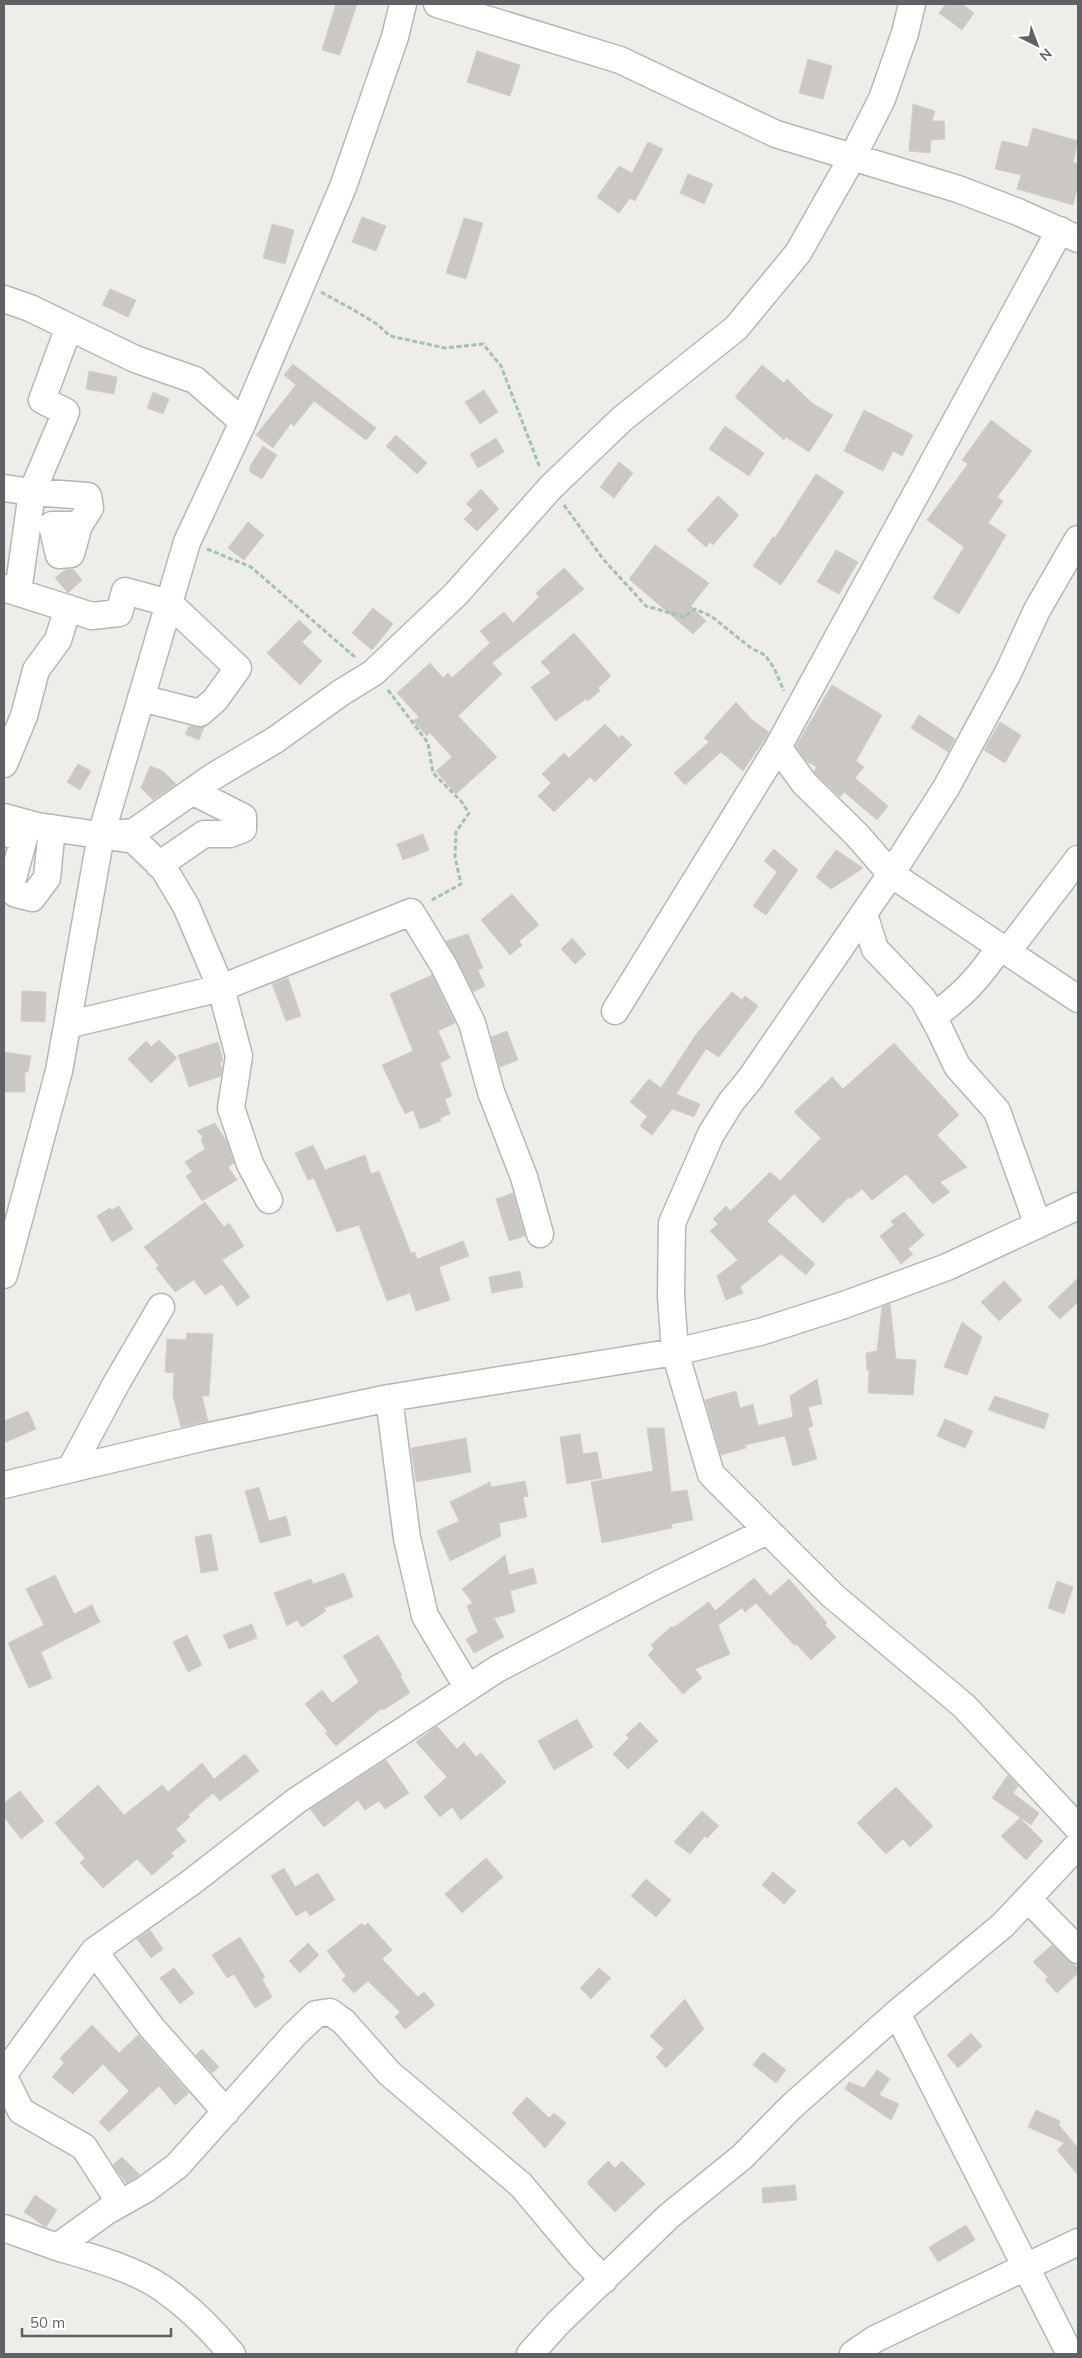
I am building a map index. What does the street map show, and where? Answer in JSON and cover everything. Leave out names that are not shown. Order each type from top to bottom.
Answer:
[{"type":"street","points":[[4,1275],[59,1071],[101,834],[187,542],[243,422],[343,187],[395,38],[403,4]]},
{"type":"street","points":[[437,4],[620,60],[776,134],[958,189],[1069,234],[778,747],[614,1011]]},
{"type":"street","points":[[101,834],[134,832],[192,791],[275,740],[342,692],[373,673],[456,594],[551,487],[622,419],[736,328],[798,253],[852,158],[882,100],[912,4]]},
{"type":"street","points":[[4,299],[30,308],[135,359],[194,380],[243,422]]},
{"type":"street","points":[[69,327],[42,400],[66,412],[32,492],[11,590],[92,616],[119,613],[125,592],[169,604],[238,668],[215,700],[200,713],[141,698]]},
{"type":"street","points":[[4,488],[88,496],[90,508],[79,525]]},
{"type":"street","points":[[1078,539],[1037,610],[1008,673],[959,764],[891,874],[750,1079],[731,1102],[700,1158],[672,1223],[671,1296],[675,1352],[712,1474],[833,1596],[964,1706],[1078,1828]]},
{"type":"street","points":[[4,764],[24,716],[36,670],[58,640],[68,608]]},
{"type":"street","points":[[778,747],[804,783],[857,835],[891,874],[1078,999]]},
{"type":"street","points":[[159,865],[204,834],[230,834],[243,829],[242,817],[192,791]]},
{"type":"street","points":[[4,818],[52,828],[134,840],[159,865],[186,906],[221,988],[239,1056],[230,1108],[250,1164],[269,1200]]},
{"type":"street","points":[[4,833],[24,838],[10,889],[16,894],[32,898],[47,878],[52,828]]},
{"type":"street","points":[[933,1017],[955,1001],[980,977],[1078,859]]},
{"type":"street","points":[[67,1025],[221,988],[411,912],[444,966],[472,1023],[491,1092],[524,1176],[540,1234]]},
{"type":"street","points":[[864,914],[876,949],[923,999],[957,1066],[997,1111],[1038,1225]]},
{"type":"street","points":[[4,1485],[72,1468],[389,1398],[675,1352],[760,1332],[844,1305],[947,1267],[1078,1206]]},
{"type":"street","points":[[72,1468],[117,1382],[161,1307]]},
{"type":"street","points":[[389,1398],[408,1538],[425,1616],[468,1688]]},
{"type":"street","points":[[120,2202],[84,2147],[20,2111],[4,2076],[94,1951],[189,1884],[296,1801],[497,1669],[659,1584],[768,1531]]},
{"type":"street","points":[[530,2354],[558,2323],[669,2216],[742,2157],[791,2107],[897,2012],[996,1931],[1078,1845]]},
{"type":"street","points":[[1028,1898],[1078,1950]]},
{"type":"street","points":[[94,1951],[152,2028],[226,2112]]},
{"type":"street","points":[[57,2247],[120,2202],[146,2189],[177,2166],[294,2034],[316,2014],[330,2012],[344,2022],[389,2073],[521,2185],[579,2254],[604,2280]]},
{"type":"street","points":[[897,2012],[1070,2354]]},
{"type":"street","points":[[4,2228],[109,2263],[161,2288],[214,2332],[232,2354]]},
{"type":"street","points":[[853,2354],[875,2340],[1078,2242]]},
{"type":"path","points":[[187,542],[251,567],[373,673],[386,687],[428,743],[432,773],[461,801],[469,814],[456,832],[455,857],[461,884],[411,912]]},
{"type":"building","points":[[336,4],[357,4],[340,55],[322,50]]},
{"type":"building","points":[[946,4],[962,4],[974,13],[962,30],[939,13]]},
{"type":"building","points":[[477,51],[520,65],[510,96],[467,82]]},
{"type":"building","points":[[808,59],[832,66],[823,99],[799,93]]},
{"type":"building","points":[[913,104],[935,111],[932,121],[944,121],[945,139],[931,140],[930,153],[909,151]]},
{"type":"building","points":[[1033,128],[1078,141],[1073,162],[1078,164],[1078,185],[1073,205],[1017,189],[1021,175],[995,169],[1002,141],[1028,147]]},
{"type":"building","points":[[648,142],[663,149],[635,201],[630,198],[619,213],[597,197],[619,166],[632,173]]},
{"type":"building","points":[[688,174],[713,184],[704,204],[680,193]]},
{"type":"building","points":[[362,217],[386,226],[376,251],[352,242]]},
{"type":"building","points":[[464,218],[483,223],[466,279],[446,273]]},
{"type":"building","points":[[272,224],[294,230],[285,264],[263,258]]},
{"type":"building","points":[[110,289],[136,300],[128,317],[102,305]]},
{"type":"building","points":[[293,364],[376,428],[366,440],[314,401],[294,426],[291,423],[273,448],[256,435],[296,385],[284,375]]},
{"type":"building","points":[[762,365],[784,383],[787,379],[813,404],[833,415],[809,452],[786,437],[784,440],[735,397]]},
{"type":"building","points":[[89,371],[117,377],[114,394],[86,389]]},
{"type":"building","points":[[484,390],[498,412],[480,424],[465,402]]},
{"type":"building","points":[[153,392],[169,399],[163,414],[147,408]]},
{"type":"building","points":[[864,410],[913,435],[902,456],[893,451],[883,471],[844,451]]},
{"type":"building","points":[[991,420],[1032,451],[997,497],[1003,501],[988,523],[1006,535],[959,614],[933,598],[964,547],[927,520],[968,464],[962,460]]},
{"type":"building","points":[[725,426],[764,453],[749,476],[709,449]]},
{"type":"building","points":[[396,435],[427,463],[417,474],[386,446]]},
{"type":"building","points":[[496,438],[504,452],[478,468],[470,454]]},
{"type":"building","points":[[263,446],[277,455],[262,479],[250,472],[250,466]]},
{"type":"building","points":[[619,462],[633,473],[614,498],[600,487]]},
{"type":"building","points":[[816,474],[844,492],[781,585],[753,566],[773,537],[775,538]]},
{"type":"building","points":[[481,489],[499,509],[477,531],[464,519],[473,510],[466,504]]},
{"type":"building","points":[[718,496],[739,515],[713,545],[710,542],[706,547],[687,530]]},
{"type":"building","points":[[248,522],[264,535],[244,560],[228,548]]},
{"type":"building","points":[[655,545],[709,583],[691,606],[706,621],[693,634],[629,579]]},
{"type":"building","points":[[836,550],[858,562],[839,594],[817,582]]},
{"type":"building","points":[[564,568],[584,589],[492,663],[502,674],[458,716],[497,757],[456,794],[436,771],[452,757],[430,733],[427,736],[413,721],[419,717],[397,693],[430,663],[443,678],[448,673],[452,678],[490,643],[480,631],[504,612],[513,623],[539,597],[536,593]]},
{"type":"building","points":[[73,569],[82,580],[68,593],[55,578],[65,570]]},
{"type":"building","points":[[373,608],[393,624],[372,650],[352,633]]},
{"type":"building","points":[[299,620],[312,632],[302,642],[322,661],[300,685],[267,653]]},
{"type":"building","points":[[574,633],[611,676],[598,688],[600,691],[588,701],[586,699],[555,721],[531,687],[551,673],[541,662]]},
{"type":"building","points":[[832,685],[882,715],[856,761],[864,767],[855,778],[888,806],[877,820],[844,792],[840,797],[815,773],[814,771],[817,767],[806,761],[796,746]]},
{"type":"building","points":[[736,702],[752,720],[769,732],[765,739],[743,771],[721,752],[685,785],[674,773],[709,742],[704,738]]},
{"type":"building","points":[[919,715],[955,739],[948,752],[911,728]]},
{"type":"building","points":[[1000,722],[1021,735],[1005,763],[984,750]]},
{"type":"building","points":[[605,724],[619,738],[622,735],[632,745],[595,782],[590,777],[554,812],[538,796],[551,783],[542,774],[564,753],[569,758]]},
{"type":"building","points":[[189,726],[204,727],[199,740],[185,734]]},
{"type":"building","points":[[78,764],[91,771],[80,790],[67,782]]},
{"type":"building","points":[[150,766],[163,771],[176,784],[153,800],[141,788]]},
{"type":"building","points":[[423,834],[429,850],[403,860],[397,844]]},
{"type":"building","points":[[774,849],[798,870],[766,915],[753,906],[777,872],[764,861]]},
{"type":"building","points":[[836,850],[863,868],[831,889],[816,877]]},
{"type":"building","points":[[512,894],[539,925],[519,941],[522,945],[510,955],[481,920]]},
{"type":"building","points":[[468,934],[483,968],[478,970],[485,986],[473,992],[446,941]]},
{"type":"building","points":[[572,938],[586,954],[575,964],[561,949]]},
{"type":"building","points":[[432,975],[455,1023],[438,1031],[450,1058],[440,1063],[452,1096],[445,1099],[450,1114],[440,1118],[441,1121],[420,1129],[413,1110],[405,1114],[382,1065],[413,1051],[390,994]]},
{"type":"building","points":[[288,978],[301,1016],[286,1021],[272,984]]},
{"type":"building","points":[[22,991],[46,992],[45,1022],[21,1021]]},
{"type":"building","points":[[732,992],[742,1000],[745,996],[758,1006],[719,1057],[706,1049],[676,1094],[700,1104],[694,1117],[672,1109],[652,1135],[640,1126],[647,1116],[630,1102],[649,1079],[661,1088],[697,1033]]},
{"type":"building","points":[[507,1031],[518,1060],[500,1067],[491,1037]]},
{"type":"building","points":[[159,1040],[177,1058],[151,1083],[128,1059],[146,1041],[151,1047]]},
{"type":"building","points":[[218,1042],[223,1061],[220,1062],[222,1068],[221,1076],[189,1087],[178,1055]]},
{"type":"building","points":[[894,1043],[959,1115],[937,1135],[967,1167],[940,1182],[950,1192],[933,1204],[906,1174],[872,1200],[862,1189],[850,1199],[849,1197],[823,1223],[794,1194],[767,1221],[815,1264],[806,1275],[781,1254],[740,1287],[743,1293],[726,1300],[717,1276],[738,1260],[710,1231],[718,1224],[713,1219],[726,1206],[730,1211],[770,1172],[780,1181],[821,1138],[794,1112],[832,1077],[843,1089]]},
{"type":"building","points":[[4,1052],[31,1056],[28,1072],[25,1072],[25,1092],[4,1092]]},
{"type":"building","points":[[215,1123],[227,1142],[234,1163],[228,1167],[237,1180],[202,1201],[186,1176],[192,1172],[185,1162],[205,1149],[201,1140],[203,1137],[197,1131]]},
{"type":"building","points":[[313,1145],[325,1170],[365,1155],[371,1174],[379,1171],[411,1253],[415,1252],[417,1259],[463,1241],[469,1256],[439,1267],[450,1300],[416,1311],[410,1293],[387,1301],[359,1225],[337,1232],[314,1178],[308,1180],[295,1153]]},
{"type":"building","points":[[513,1193],[525,1236],[509,1241],[496,1199]]},
{"type":"building","points":[[205,1202],[224,1227],[229,1223],[244,1246],[222,1260],[250,1297],[237,1306],[222,1284],[205,1295],[194,1280],[175,1292],[156,1268],[159,1266],[144,1247]]},
{"type":"building","points":[[119,1206],[133,1229],[112,1242],[97,1216],[110,1208],[112,1210]]},
{"type":"building","points":[[904,1212],[924,1235],[908,1249],[913,1254],[901,1264],[880,1236],[894,1225],[891,1221]]},
{"type":"building","points":[[520,1271],[523,1287],[492,1293],[489,1277]]},
{"type":"building","points":[[1078,1278],[1078,1302],[1060,1319],[1048,1307]]},
{"type":"building","points":[[1004,1281],[1022,1300],[999,1321],[981,1302]]},
{"type":"building","points":[[890,1304],[896,1359],[916,1360],[913,1395],[868,1393],[869,1370],[867,1370],[866,1353],[877,1351],[882,1307]]},
{"type":"building","points":[[962,1322],[982,1337],[967,1375],[944,1367]]},
{"type":"building","points":[[187,1333],[213,1334],[209,1396],[202,1396],[208,1421],[181,1427],[173,1396],[174,1373],[165,1372],[167,1339],[186,1340]]},
{"type":"building","points":[[817,1379],[822,1404],[808,1407],[813,1426],[808,1428],[817,1459],[793,1466],[785,1436],[745,1445],[746,1448],[721,1455],[705,1400],[736,1391],[740,1408],[753,1404],[758,1426],[793,1417],[790,1396]]},
{"type":"building","points":[[995,1396],[1049,1414],[1044,1429],[988,1410]]},
{"type":"building","points":[[28,1411],[36,1429],[4,1443],[4,1421]]},
{"type":"building","points":[[945,1419],[973,1431],[965,1448],[937,1436]]},
{"type":"building","points":[[647,1428],[664,1428],[671,1492],[687,1490],[693,1520],[671,1524],[672,1528],[602,1543],[591,1482],[653,1471]]},
{"type":"building","points":[[580,1434],[583,1454],[597,1452],[602,1478],[567,1484],[560,1437]]},
{"type":"building","points":[[466,1438],[471,1472],[416,1482],[411,1448]]},
{"type":"building","points":[[525,1481],[528,1496],[523,1497],[527,1517],[499,1523],[501,1536],[450,1561],[437,1531],[459,1521],[450,1502],[490,1482],[491,1487]]},
{"type":"building","points":[[259,1487],[269,1521],[286,1516],[291,1535],[260,1543],[245,1491]]},
{"type":"building","points":[[211,1534],[218,1570],[201,1573],[195,1537]]},
{"type":"building","points":[[505,1555],[509,1575],[533,1568],[537,1583],[510,1591],[515,1612],[494,1618],[504,1637],[474,1653],[466,1639],[478,1632],[467,1606],[473,1603],[462,1589]]},
{"type":"building","points":[[344,1573],[353,1597],[324,1608],[326,1611],[302,1627],[297,1620],[287,1626],[274,1593],[311,1579],[313,1584]]},
{"type":"building","points":[[55,1575],[74,1614],[92,1605],[100,1622],[41,1652],[52,1678],[29,1688],[8,1643],[44,1625],[26,1589]]},
{"type":"building","points":[[754,1578],[770,1596],[789,1579],[827,1623],[825,1625],[836,1637],[811,1660],[796,1644],[794,1645],[756,1603],[745,1612],[742,1608],[718,1625],[730,1654],[695,1669],[702,1678],[683,1694],[648,1655],[654,1649],[651,1645],[672,1626],[673,1628],[709,1602],[715,1611]]},
{"type":"building","points":[[1057,1581],[1073,1587],[1064,1614],[1048,1608]]},
{"type":"building","points":[[252,1624],[257,1638],[229,1649],[223,1635]]},
{"type":"building","points":[[187,1635],[202,1665],[188,1672],[173,1642]]},
{"type":"building","points":[[378,1635],[402,1675],[400,1676],[410,1693],[383,1710],[382,1708],[336,1746],[325,1733],[328,1732],[305,1704],[322,1690],[332,1703],[359,1682],[343,1656]]},
{"type":"building","points":[[577,1719],[593,1747],[554,1770],[538,1741]]},
{"type":"building","points":[[640,1722],[658,1741],[628,1769],[613,1754],[629,1738],[626,1735]]},
{"type":"building","points":[[437,1726],[457,1749],[464,1742],[476,1757],[481,1753],[506,1782],[461,1820],[452,1807],[440,1817],[424,1797],[447,1777],[416,1742]]},
{"type":"building","points":[[245,1754],[259,1771],[220,1801],[213,1793],[188,1815],[190,1817],[176,1829],[186,1841],[171,1853],[174,1856],[152,1875],[137,1859],[103,1888],[80,1863],[85,1858],[55,1823],[98,1785],[124,1815],[162,1785],[168,1792],[202,1763],[214,1779]]},
{"type":"building","points":[[386,1760],[409,1793],[385,1809],[379,1801],[365,1810],[358,1800],[324,1827],[310,1809]]},
{"type":"building","points":[[1008,1775],[1018,1786],[1013,1793],[1039,1813],[1031,1825],[992,1798]]},
{"type":"building","points":[[896,1787],[933,1826],[910,1847],[903,1839],[886,1854],[857,1823]]},
{"type":"building","points":[[20,1791],[44,1821],[21,1839],[4,1817],[4,1803]]},
{"type":"building","points":[[702,1811],[719,1826],[707,1838],[705,1836],[690,1854],[674,1842]]},
{"type":"building","points":[[1020,1818],[1043,1841],[1026,1860],[1001,1836]]},
{"type":"building","points":[[486,1858],[503,1877],[462,1913],[445,1894]]},
{"type":"building","points":[[284,1868],[295,1887],[318,1873],[335,1900],[310,1916],[306,1910],[296,1916],[271,1876]]},
{"type":"building","points":[[773,1872],[796,1891],[784,1904],[762,1885]]},
{"type":"building","points":[[646,1879],[671,1900],[656,1917],[631,1896]]},
{"type":"building","points":[[362,1923],[364,1926],[368,1923],[392,1950],[382,1959],[418,1997],[424,1992],[435,2005],[405,2029],[395,2017],[400,2012],[368,1981],[354,1993],[342,1980],[346,1976],[327,1951]]},
{"type":"building","points":[[150,1930],[163,1949],[151,1958],[137,1939]]},
{"type":"building","points":[[240,1937],[265,1977],[262,1979],[272,1997],[255,2008],[234,1974],[227,1978],[212,1955]]},
{"type":"building","points":[[308,1943],[319,1955],[300,1973],[289,1961]]},
{"type":"building","points":[[1052,1945],[1078,1968],[1078,1973],[1057,1993],[1045,1980],[1048,1977],[1033,1962]]},
{"type":"building","points":[[174,1968],[194,1993],[180,2004],[160,1978]]},
{"type":"building","points":[[599,1968],[611,1978],[591,1999],[580,1988]]},
{"type":"building","points":[[685,1999],[704,2029],[666,2068],[656,2057],[664,2049],[650,2036]]},
{"type":"building","points":[[92,2025],[119,2053],[138,2035],[189,2093],[175,2105],[159,2086],[109,2132],[99,2122],[129,2091],[103,2064],[73,2094],[52,2077],[64,2063],[60,2058]]},
{"type":"building","points":[[971,2033],[982,2046],[958,2068],[947,2055]]},
{"type":"building","points":[[202,2049],[219,2067],[212,2073],[196,2055]]},
{"type":"building","points":[[763,2052],[786,2070],[776,2083],[753,2065]]},
{"type":"building","points":[[877,2070],[890,2079],[879,2095],[899,2104],[891,2120],[845,2089],[849,2082],[864,2088]]},
{"type":"building","points":[[527,2097],[549,2118],[554,2113],[566,2123],[545,2148],[512,2113]]},
{"type":"building","points":[[1036,2110],[1060,2121],[1059,2125],[1078,2148],[1078,2175],[1057,2150],[1064,2143],[1028,2127]]},
{"type":"building","points":[[122,2157],[140,2175],[126,2183],[113,2165]]},
{"type":"building","points":[[608,2161],[615,2168],[622,2161],[645,2184],[615,2212],[588,2184],[588,2181]]},
{"type":"building","points":[[795,2185],[797,2200],[763,2203],[762,2188]]},
{"type":"building","points":[[35,2195],[57,2210],[46,2227],[24,2212]]},
{"type":"building","points":[[966,2225],[975,2240],[938,2262],[929,2247]]}]
